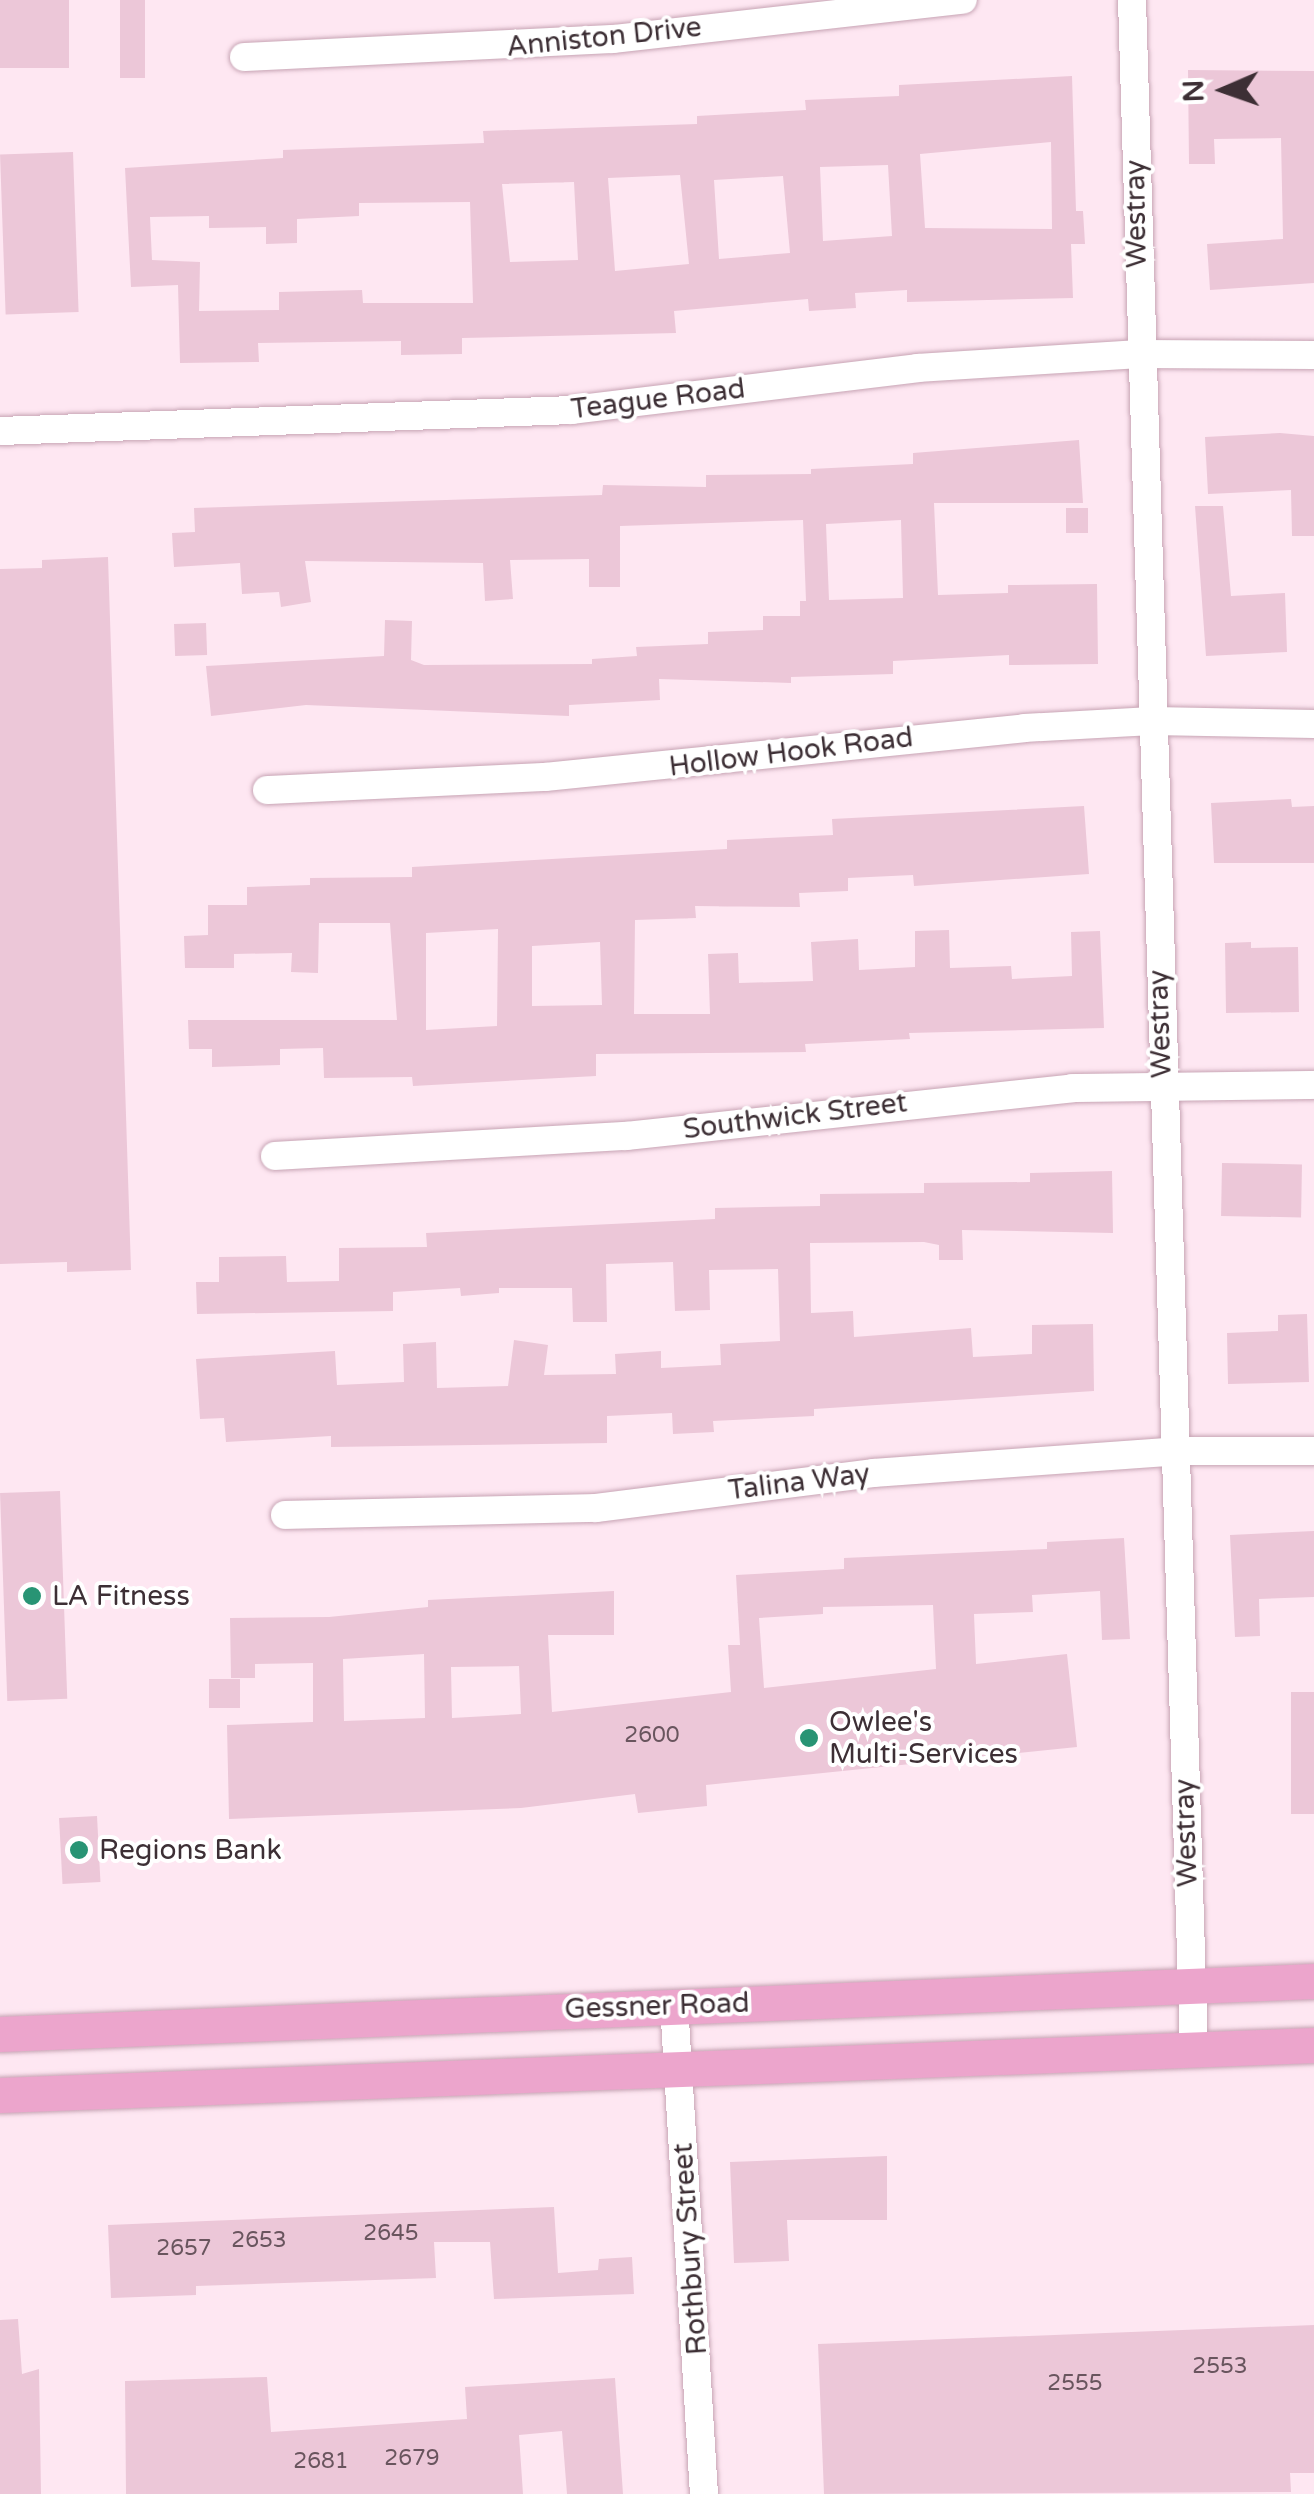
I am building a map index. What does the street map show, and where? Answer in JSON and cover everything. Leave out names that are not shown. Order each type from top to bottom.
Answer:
[{"type":"main road","name":"Gessner Road","points":[[0,2034],[1192,1982],[1314,1980]]},
{"type":"main road","points":[[0,2094],[1314,2045]]},
{"type":"street","name":"Anniston Drive","points":[[244,57],[612,39],[963,0]]},
{"type":"street","name":"Westray","points":[[1132,0],[1194,2048]]},
{"type":"street","name":"Teague Road","points":[[0,431],[572,410],[917,368],[1140,354],[1314,355]]},
{"type":"street","name":"Hollow Hook Road","points":[[267,790],[545,777],[904,738],[1152,722],[1314,724]]},
{"type":"street","name":"Southwick Street","points":[[276,1156],[626,1136],[958,1096],[1162,1084],[1314,1085]]},
{"type":"street","name":"Talina Way","points":[[285,1515],[596,1508],[873,1472],[1177,1451],[1314,1452]]},
{"type":"street","name":"Rothbury Street","points":[[674,2004],[704,2494]]},
{"type":"building","points":[[0,0],[69,0],[69,68],[0,68]]},
{"type":"building","points":[[120,0],[145,0],[145,78],[120,78]]},
{"type":"building","points":[[1188,70],[1314,71],[1314,283],[1210,290],[1207,244],[1283,239],[1281,138],[1214,139],[1215,164],[1189,164]]},
{"type":"building","points":[[1072,76],[1076,211],[1083,211],[1085,244],[1071,244],[1073,298],[907,302],[907,290],[855,293],[856,308],[809,311],[808,299],[674,311],[676,333],[462,338],[462,354],[401,355],[401,341],[258,343],[259,362],[180,363],[178,285],[131,287],[125,168],[283,158],[283,150],[484,143],[483,131],[697,124],[697,116],[806,110],[805,100],[899,96],[899,85]],"holes":[[[1051,142],[1052,229],[925,228],[920,154]],[[888,165],[892,236],[823,241],[820,167]],[[680,175],[689,264],[615,271],[608,178]],[[783,176],[790,253],[719,259],[714,180]],[[574,182],[578,260],[510,262],[502,184]],[[470,202],[473,303],[363,303],[362,290],[279,292],[279,310],[199,311],[200,262],[152,260],[150,217],[209,216],[209,228],[266,227],[266,244],[297,243],[297,219],[359,216],[359,203]]]},
{"type":"building","points":[[73,152],[79,312],[6,314],[0,155]]},
{"type":"building","points":[[1280,433],[1314,436],[1314,536],[1292,536],[1291,490],[1208,494],[1205,437]]},
{"type":"building","points":[[1079,440],[1083,503],[934,503],[938,595],[1008,593],[1008,585],[1097,584],[1098,664],[1009,665],[1009,655],[893,661],[893,674],[791,677],[791,683],[659,679],[660,700],[569,705],[569,716],[306,705],[211,716],[206,666],[384,656],[385,620],[412,621],[411,660],[424,665],[592,664],[592,659],[637,656],[636,647],[708,644],[708,632],[763,630],[763,616],[800,616],[800,601],[806,601],[803,520],[620,526],[620,587],[589,587],[589,559],[510,560],[513,599],[485,601],[483,563],[305,561],[311,602],[281,607],[279,592],[242,594],[240,563],[174,567],[172,533],[195,532],[194,508],[602,495],[603,485],[706,487],[706,475],[811,474],[811,469],[913,464],[913,453]],"holes":[[[901,520],[903,598],[829,600],[826,524]]]},
{"type":"building","points":[[1195,506],[1223,506],[1231,596],[1285,593],[1287,652],[1206,656]]},
{"type":"building","points":[[1066,508],[1088,508],[1088,533],[1066,533]]},
{"type":"building","points":[[108,557],[131,1270],[67,1272],[67,1262],[0,1264],[0,569],[42,568],[42,560]]},
{"type":"building","points":[[206,623],[207,655],[175,656],[174,624]]},
{"type":"building","points":[[1291,799],[1292,807],[1314,806],[1314,863],[1214,863],[1211,803]]},
{"type":"building","points":[[1084,806],[1089,874],[914,886],[913,875],[848,878],[848,891],[799,893],[800,907],[695,906],[696,918],[635,920],[634,1014],[710,1014],[708,954],[738,953],[739,983],[813,981],[811,942],[858,939],[859,970],[915,967],[915,931],[949,930],[950,968],[1011,966],[1012,979],[1072,976],[1071,932],[1100,931],[1104,1028],[909,1033],[910,1039],[805,1044],[806,1052],[596,1054],[596,1076],[413,1086],[412,1077],[324,1078],[323,1048],[280,1049],[280,1065],[212,1067],[212,1049],[189,1049],[188,1020],[397,1020],[390,923],[319,923],[318,973],[291,972],[292,953],[234,954],[234,968],[185,968],[184,936],[208,935],[208,905],[247,905],[247,887],[310,885],[310,878],[412,877],[412,867],[727,849],[727,840],[833,835],[832,819]],"holes":[[[498,929],[497,1026],[426,1030],[426,933]],[[600,942],[602,1005],[532,1006],[532,946]]]},
{"type":"building","points":[[1251,942],[1251,948],[1298,947],[1299,1012],[1226,1013],[1225,943]]},
{"type":"building","points":[[1222,1163],[1302,1164],[1301,1217],[1221,1216]]},
{"type":"building","points":[[1112,1171],[1113,1233],[962,1230],[963,1260],[939,1260],[939,1245],[924,1242],[810,1243],[811,1313],[853,1311],[854,1337],[971,1328],[973,1357],[1032,1354],[1032,1325],[1093,1324],[1094,1391],[814,1409],[814,1416],[713,1421],[714,1432],[673,1434],[672,1413],[607,1416],[607,1443],[331,1447],[331,1436],[226,1442],[224,1418],[200,1419],[196,1359],[335,1351],[337,1385],[404,1382],[403,1344],[436,1342],[437,1388],[508,1386],[514,1340],[548,1345],[544,1375],[616,1374],[615,1354],[661,1351],[661,1368],[721,1365],[720,1344],[780,1341],[778,1269],[709,1270],[710,1310],[675,1311],[673,1262],[606,1264],[607,1322],[573,1322],[572,1288],[499,1288],[499,1293],[461,1296],[460,1288],[393,1292],[393,1311],[197,1314],[196,1282],[219,1282],[219,1257],[286,1256],[287,1282],[339,1281],[339,1248],[427,1247],[426,1233],[715,1219],[715,1208],[820,1206],[820,1194],[924,1193],[924,1183],[1030,1182],[1030,1173]]},
{"type":"building","points":[[1307,1314],[1309,1382],[1228,1384],[1227,1333],[1278,1331],[1278,1315]]},
{"type":"building","name":"LA Fitness","points":[[60,1491],[67,1699],[7,1701],[0,1493]]},
{"type":"building","points":[[1314,1531],[1314,1597],[1259,1599],[1260,1636],[1235,1637],[1230,1535]]},
{"type":"building","points":[[1124,1538],[1130,1639],[1102,1640],[1100,1591],[1032,1595],[1033,1612],[974,1614],[976,1664],[1067,1654],[1077,1747],[706,1785],[707,1806],[638,1813],[635,1794],[521,1808],[229,1819],[227,1725],[313,1722],[313,1663],[255,1664],[255,1678],[231,1678],[230,1618],[329,1617],[428,1607],[428,1600],[614,1591],[614,1635],[548,1635],[552,1712],[731,1692],[728,1645],[740,1645],[736,1575],[844,1569],[844,1558],[1047,1549],[1047,1542]],"holes":[[[933,1605],[936,1669],[764,1688],[759,1618],[823,1614],[823,1607]],[[424,1654],[425,1718],[344,1721],[343,1659]],[[519,1666],[521,1714],[452,1718],[451,1667]]]},
{"type":"building","points":[[209,1679],[240,1679],[240,1708],[209,1708]]},
{"type":"building","points":[[1291,1692],[1314,1692],[1314,1814],[1291,1814]]},
{"type":"building","name":"Regions Bank","points":[[97,1816],[100,1882],[63,1884],[59,1818]]},
{"type":"building","points":[[887,2156],[887,2220],[787,2220],[789,2261],[734,2263],[730,2162]]},
{"type":"building","points":[[554,2207],[558,2273],[598,2270],[599,2259],[632,2257],[634,2294],[494,2299],[490,2242],[434,2242],[436,2278],[196,2286],[196,2295],[111,2298],[108,2225]]},
{"type":"building","points":[[18,2319],[22,2374],[39,2369],[41,2494],[0,2494],[0,2320]]},
{"type":"building","points":[[1314,2325],[1314,2473],[1290,2473],[1291,2492],[824,2494],[818,2344]]},
{"type":"building","points":[[267,2377],[271,2432],[467,2419],[465,2387],[615,2378],[623,2494],[567,2494],[562,2431],[519,2435],[523,2494],[126,2494],[125,2381]]},
{"type":"place","name":"LA Fitness","points":[[32,1596]]},
{"type":"place","name":"Owlee's Multi-Services","points":[[809,1738]]},
{"type":"place","name":"Regions Bank","points":[[79,1850]]}]
